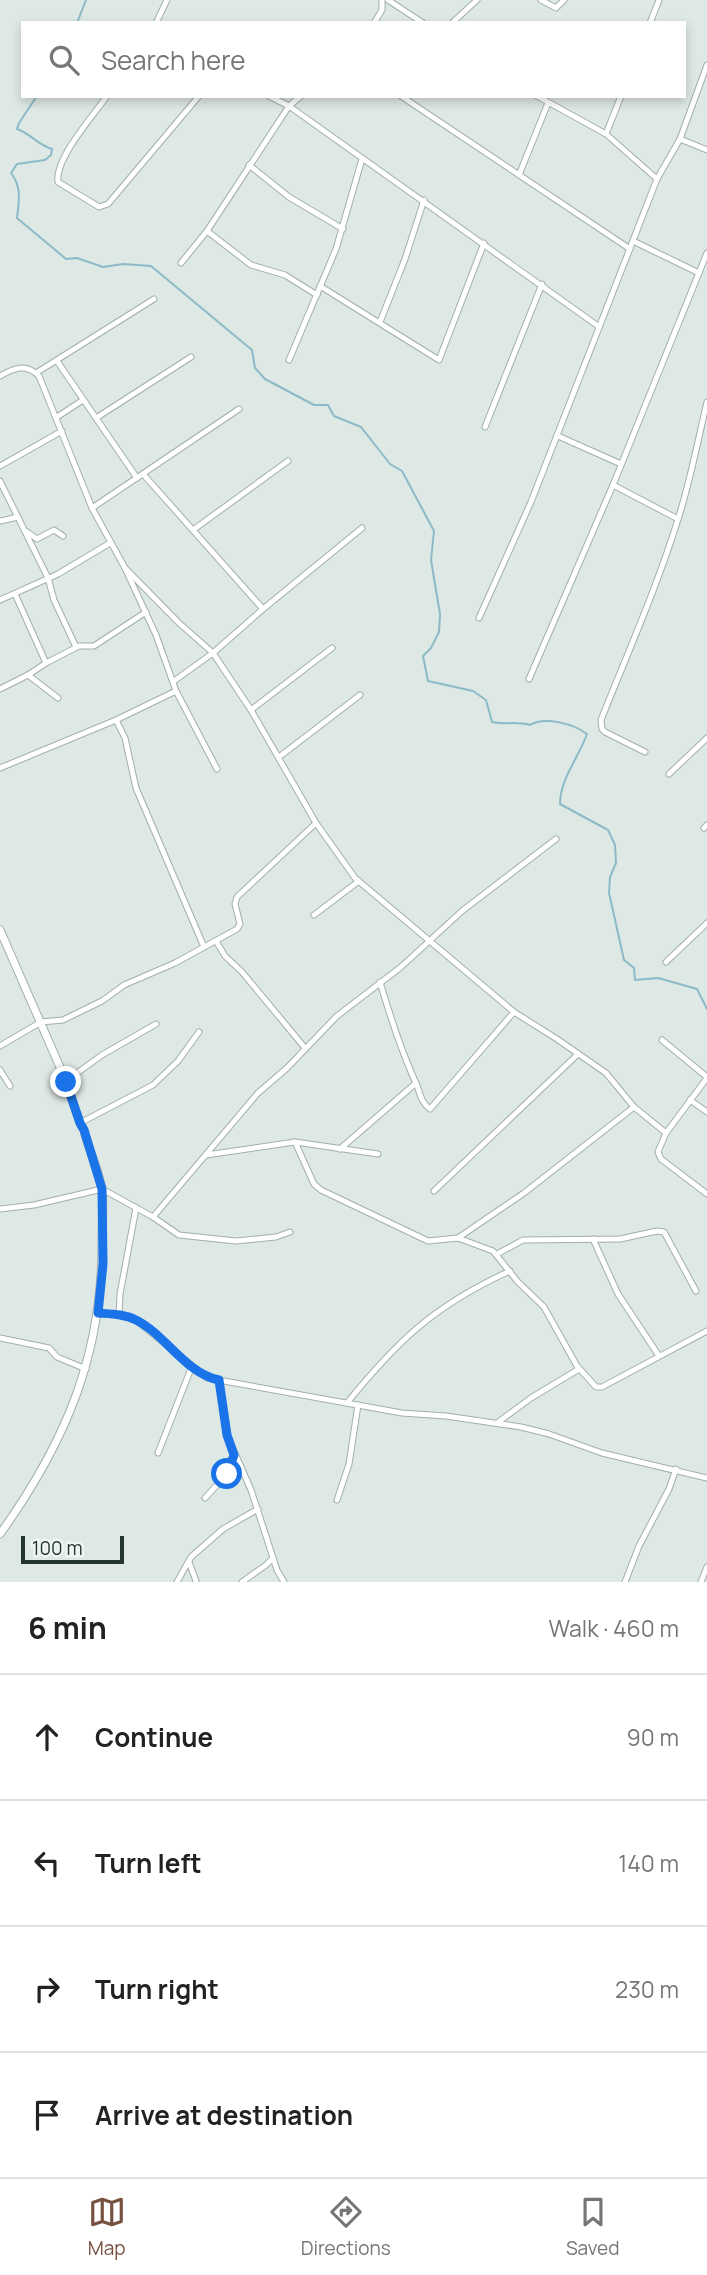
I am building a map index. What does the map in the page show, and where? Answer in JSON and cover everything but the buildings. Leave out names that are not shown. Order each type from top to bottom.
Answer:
[{"type":"street","points":[[375,21],[382,10],[382,0]]},
{"type":"street","points":[[388,0],[421,21]]},
{"type":"street","points":[[455,21],[477,0]]},
{"type":"street","points":[[541,0],[556,8],[564,0]]},
{"type":"street","points":[[651,21],[659,0]]},
{"type":"street","points":[[157,21],[165,1]]},
{"type":"street","points":[[479,618],[511,551],[657,178],[680,139],[707,65]]},
{"type":"street","points":[[106,98],[64,158],[57,175],[58,183],[99,207],[108,204],[197,98]]},
{"type":"street","points":[[274,98],[424,200],[598,326]]},
{"type":"street","points":[[181,263],[207,230],[289,106],[299,98]]},
{"type":"street","points":[[404,98],[629,249]]},
{"type":"street","points":[[540,98],[606,134],[657,178]]},
{"type":"street","points":[[606,134],[620,98]]},
{"type":"street","points":[[519,175],[548,103]]},
{"type":"street","points":[[680,139],[707,149]]},
{"type":"street","points":[[289,360],[343,229],[362,159]]},
{"type":"street","points":[[249,165],[289,197],[343,229]]},
{"type":"street","points":[[380,322],[424,200]]},
{"type":"street","points":[[207,230],[251,265],[285,275],[317,295]]},
{"type":"street","points":[[633,241],[699,273]]},
{"type":"street","points":[[320,286],[439,360],[484,243]]},
{"type":"street","points":[[529,679],[613,485],[707,253]]},
{"type":"street","points":[[485,427],[541,285]]},
{"type":"street","points":[[36,373],[154,299]]},
{"type":"street","points":[[96,418],[191,357]]},
{"type":"street","points":[[57,360],[83,400],[140,476],[193,530],[263,609]]},
{"type":"street","points":[[0,376],[16,367],[36,373],[57,418],[92,508],[125,568],[146,612],[176,691],[217,769]]},
{"type":"street","points":[[57,418],[83,400]]},
{"type":"street","points":[[645,752],[606,732],[601,724],[678,519],[707,402]]},
{"type":"street","points":[[92,508],[239,408]]},
{"type":"street","points":[[0,467],[62,431]]},
{"type":"street","points":[[558,436],[621,464]]},
{"type":"street","points":[[193,530],[288,461]]},
{"type":"street","points":[[0,481],[48,579],[54,600],[76,648]]},
{"type":"street","points":[[613,485],[678,519]]},
{"type":"street","points":[[0,521],[18,517]]},
{"type":"street","points":[[174,681],[212,653],[362,528]]},
{"type":"street","points":[[24,530],[37,539],[54,530],[63,536]]},
{"type":"street","points":[[0,600],[48,579],[110,543]]},
{"type":"street","points":[[125,568],[212,653],[251,710],[316,823],[359,881],[514,1013],[606,1073],[634,1107],[666,1133]]},
{"type":"street","points":[[15,594],[46,663]]},
{"type":"street","points":[[0,680],[2,688],[76,648],[94,646],[146,612]]},
{"type":"street","points":[[251,710],[332,648]]},
{"type":"street","points":[[28,676],[58,698]]},
{"type":"street","points":[[0,768],[116,720],[176,691]]},
{"type":"street","points":[[279,757],[360,695]]},
{"type":"street","points":[[116,720],[125,738],[136,788],[204,947]]},
{"type":"street","points":[[669,774],[707,738]]},
{"type":"street","points":[[0,1046],[41,1022],[73,1016],[102,1001],[124,985],[175,963],[239,927],[235,904],[237,897],[316,823]]},
{"type":"street","points":[[153,1217],[258,1093],[287,1068],[337,1016],[462,911],[556,839]]},
{"type":"street","points":[[314,915],[359,881]]},
{"type":"street","points":[[666,962],[707,923]]},
{"type":"street","points":[[0,930],[41,1022],[84,1130],[102,1189],[103,1264],[98,1313],[86,1369],[64,1429],[46,1464],[3,1523],[0,1534]]},
{"type":"street","points":[[216,941],[229,960],[305,1048]]},
{"type":"street","points":[[380,982],[399,1048],[423,1104],[430,1109],[514,1013]]},
{"type":"street","points":[[66,1082],[102,1055],[156,1024]]},
{"type":"street","points":[[80,1123],[153,1085],[178,1060],[199,1032]]},
{"type":"street","points":[[662,1040],[707,1078],[666,1133],[658,1152],[661,1159],[707,1194]]},
{"type":"street","points":[[434,1191],[578,1054]]},
{"type":"street","points":[[0,1070],[10,1086]]},
{"type":"street","points":[[340,1149],[416,1083]]},
{"type":"street","points":[[691,1100],[707,1112]]},
{"type":"street","points":[[458,1238],[524,1193],[634,1107]]},
{"type":"street","points":[[206,1155],[295,1142],[378,1154]]},
{"type":"street","points":[[295,1142],[314,1184],[321,1190],[428,1241],[458,1238],[497,1254],[510,1272],[544,1307],[579,1369],[599,1388],[707,1331]]},
{"type":"street","points":[[0,1209],[32,1205],[102,1189],[153,1217],[179,1235],[236,1241],[276,1237],[290,1232]]},
{"type":"street","points":[[119,1315],[120,1294],[136,1208]]},
{"type":"street","points":[[497,1254],[523,1240],[620,1239],[664,1232],[696,1291]]},
{"type":"street","points":[[593,1239],[618,1294],[659,1356]]},
{"type":"street","points":[[347,1403],[385,1358],[427,1319],[446,1305],[510,1272]]},
{"type":"street","points":[[98,1313],[136,1320],[207,1378],[402,1413],[497,1423],[548,1434],[602,1454],[707,1478]]},
{"type":"street","points":[[0,1338],[49,1348],[57,1357],[86,1369]]},
{"type":"street","points":[[158,1453],[192,1366]]},
{"type":"street","points":[[497,1423],[531,1398],[579,1369]]},
{"type":"street","points":[[219,1380],[227,1435],[258,1508],[273,1558],[284,1582]]},
{"type":"street","points":[[337,1500],[349,1464],[358,1405]]},
{"type":"street","points":[[205,1498],[227,1474],[234,1455]]},
{"type":"street","points":[[625,1582],[676,1469]]},
{"type":"street","points":[[177,1582],[191,1557],[223,1529],[258,1508]]},
{"type":"street","points":[[242,1582],[273,1558]]},
{"type":"street","points":[[189,1562],[195,1581]]},
{"type":"street","points":[[701,1582],[707,1567]]},
{"type":"waterway","points":[[78,21],[86,0]]},
{"type":"waterway","points":[[36,98],[17,129],[52,149],[51,155],[45,160],[17,164],[11,173],[18,189],[17,218],[66,259],[77,258],[103,267],[123,264],[151,266],[252,350],[255,368],[265,379],[314,405],[328,405],[334,416],[361,427],[390,464],[402,471],[434,531],[431,560],[440,614],[439,632],[431,648],[423,656],[428,681],[473,691],[486,700],[492,722],[530,725],[551,721],[567,724],[587,734],[566,777],[560,804],[608,830],[615,845],[616,863],[610,877],[609,893],[624,960],[634,968],[635,980],[658,978],[697,989],[707,1009]]},
{"type":"route","points":[[66,1082],[102,1189],[103,1264],[98,1313],[136,1320],[201,1374],[219,1380],[227,1435],[234,1455],[227,1474]]}]
